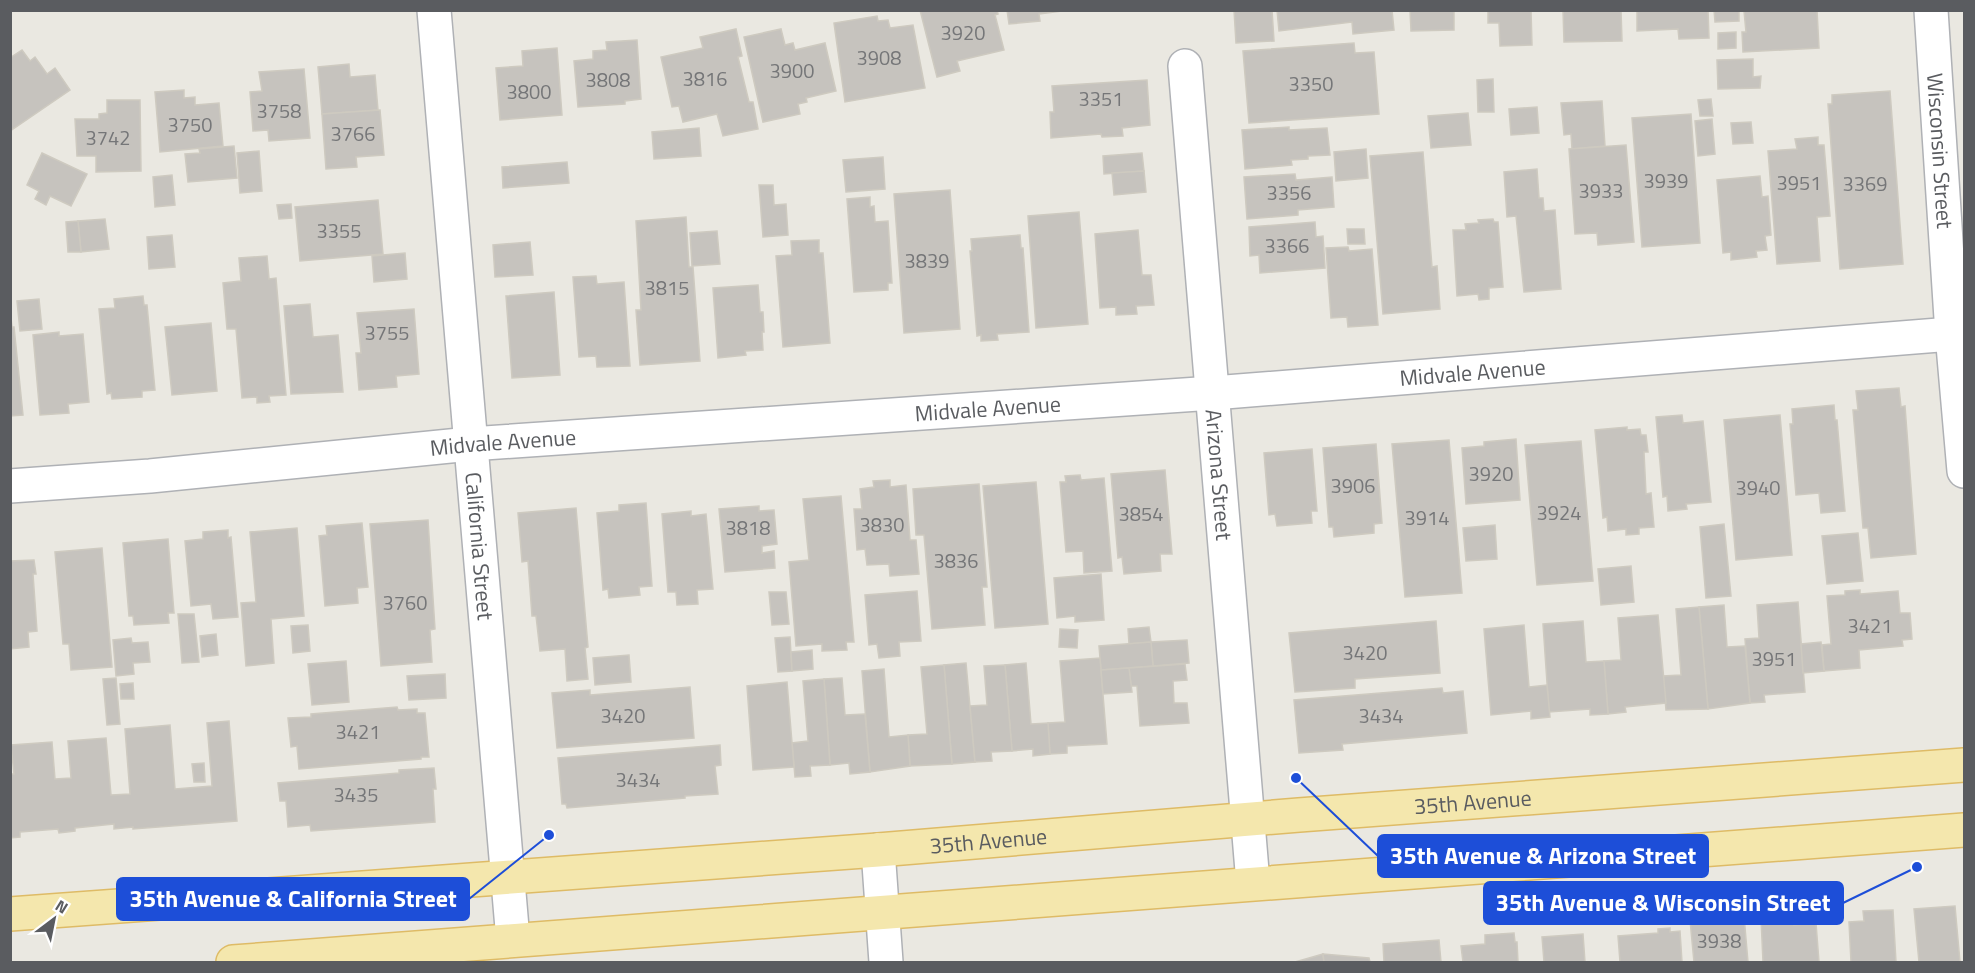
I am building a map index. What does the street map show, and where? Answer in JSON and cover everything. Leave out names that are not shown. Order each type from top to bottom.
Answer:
[{"type":"main road","name":"35th Avenue","points":[[10,914],[878,850],[1247,819],[1965,765]]},
{"type":"main road","points":[[233,963],[1965,830]]},
{"type":"street","name":"California Street","points":[[434,10],[513,940]]},
{"type":"street","name":"Wisconsin Street","points":[[1931,10],[1958,334],[1965,471]]},
{"type":"street","name":"Arizona Street","points":[[1185,66],[1253,883]]},
{"type":"street","name":"Midvale Avenue","points":[[10,486],[150,476],[470,444],[1214,393],[1958,334]]},
{"type":"street","points":[[878,850],[886,963]]},
{"type":"building","points":[[920,10],[997,10],[998,14],[995,15],[1004,50],[957,61],[960,71],[937,77]]},
{"type":"building","points":[[1007,10],[1070,10],[1039,14],[1040,21],[1009,24]]},
{"type":"building","points":[[1234,10],[1272,10],[1274,41],[1236,43]]},
{"type":"building","points":[[1277,10],[1392,10],[1394,30],[1353,34],[1352,22],[1279,31]]},
{"type":"building","points":[[1410,10],[1454,10],[1454,30],[1411,31]]},
{"type":"building","points":[[1488,10],[1531,10],[1532,45],[1500,46],[1499,23],[1488,23]]},
{"type":"building","points":[[1563,10],[1621,10],[1622,41],[1564,42]]},
{"type":"building","points":[[1637,10],[1708,10],[1709,38],[1679,39],[1678,29],[1637,31]]},
{"type":"building","points":[[1714,10],[1739,10],[1739,21],[1715,22]]},
{"type":"building","points":[[1817,10],[1819,48],[1743,52],[1742,32],[1746,32],[1744,11]]},
{"type":"building","points":[[877,16],[878,21],[888,20],[890,28],[913,25],[925,88],[845,102],[834,23]]},
{"type":"building","points":[[736,29],[742,56],[738,57],[749,102],[753,102],[758,129],[723,136],[717,114],[683,122],[679,106],[672,107],[661,57],[703,48],[700,37]]},
{"type":"building","points":[[781,29],[785,45],[793,43],[795,50],[825,43],[836,91],[806,98],[807,102],[798,104],[800,114],[763,122],[744,37]]},
{"type":"building","points":[[1736,32],[1736,48],[1718,49],[1718,33]]},
{"type":"building","points":[[637,40],[641,99],[625,101],[625,104],[578,107],[574,61],[593,59],[593,51],[607,50],[606,42]]},
{"type":"building","points":[[1354,43],[1355,53],[1374,52],[1379,114],[1249,123],[1243,51]]},
{"type":"building","points":[[557,48],[562,115],[500,120],[496,68],[523,66],[522,51]]},
{"type":"building","points":[[22,50],[30,61],[35,57],[47,74],[55,68],[70,90],[10,131],[10,58]]},
{"type":"building","points":[[1753,59],[1753,77],[1761,76],[1760,88],[1718,89],[1717,60]]},
{"type":"building","points":[[349,64],[350,77],[375,75],[378,110],[322,114],[318,67]]},
{"type":"building","points":[[304,69],[310,138],[269,141],[268,130],[253,131],[250,92],[262,91],[259,72]]},
{"type":"building","points":[[1493,79],[1494,112],[1478,112],[1477,80]]},
{"type":"building","points":[[1147,80],[1150,125],[1122,128],[1123,136],[1102,137],[1101,134],[1051,138],[1050,112],[1054,112],[1052,86]]},
{"type":"building","points":[[184,90],[184,98],[195,97],[195,105],[219,103],[223,146],[160,152],[155,92]]},
{"type":"building","points":[[1890,91],[1903,264],[1840,269],[1828,104],[1832,104],[1832,95]]},
{"type":"building","points":[[1711,99],[1713,116],[1700,116],[1698,100]]},
{"type":"building","points":[[107,100],[140,100],[141,171],[96,172],[96,156],[77,156],[75,119],[99,119],[99,114],[107,113]]},
{"type":"building","points":[[1602,101],[1605,146],[1572,149],[1571,134],[1564,135],[1561,103]]},
{"type":"building","points":[[1537,107],[1539,133],[1511,135],[1509,109]]},
{"type":"building","points":[[380,110],[384,155],[356,157],[357,167],[326,169],[322,114]]},
{"type":"building","points":[[1468,113],[1471,145],[1431,148],[1428,116]]},
{"type":"building","points":[[1691,114],[1700,243],[1642,247],[1632,118]]},
{"type":"building","points":[[1712,119],[1715,154],[1698,156],[1695,121]]},
{"type":"building","points":[[1751,122],[1753,143],[1733,144],[1731,123]]},
{"type":"building","points":[[1289,127],[1289,130],[1327,128],[1330,155],[1308,156],[1308,159],[1291,160],[1292,165],[1245,169],[1242,130]]},
{"type":"building","points":[[699,128],[701,156],[654,159],[652,132]]},
{"type":"building","points":[[1818,137],[1818,145],[1824,145],[1830,216],[1817,217],[1820,261],[1777,264],[1768,151],[1797,149],[1795,139]]},
{"type":"building","points":[[1626,145],[1634,242],[1598,245],[1597,233],[1575,234],[1569,149]]},
{"type":"building","points":[[234,146],[237,178],[188,182],[185,154],[200,153],[199,149]]},
{"type":"building","points":[[1366,149],[1368,178],[1336,181],[1334,152]]},
{"type":"building","points":[[259,151],[262,191],[240,193],[237,153]]},
{"type":"building","points":[[1423,152],[1432,267],[1437,266],[1440,309],[1383,314],[1370,156]]},
{"type":"building","points":[[42,153],[87,174],[71,206],[50,196],[46,205],[35,199],[39,191],[27,185]]},
{"type":"building","points":[[1142,153],[1144,171],[1104,174],[1103,156]]},
{"type":"building","points":[[883,157],[885,189],[846,192],[843,160]]},
{"type":"building","points":[[567,162],[569,183],[503,188],[502,167]]},
{"type":"building","points":[[1537,169],[1539,198],[1543,198],[1544,211],[1555,210],[1561,289],[1524,292],[1516,216],[1507,217],[1504,172]]},
{"type":"building","points":[[1144,171],[1146,192],[1114,195],[1112,173]]},
{"type":"building","points":[[1295,174],[1296,180],[1332,177],[1334,207],[1298,210],[1298,215],[1247,219],[1244,177]]},
{"type":"building","points":[[172,175],[175,205],[155,207],[153,177]]},
{"type":"building","points":[[1760,176],[1762,197],[1768,196],[1771,235],[1765,236],[1767,250],[1756,251],[1757,257],[1731,260],[1731,252],[1723,253],[1717,180]]},
{"type":"building","points":[[759,185],[773,185],[774,205],[786,204],[788,235],[763,237]]},
{"type":"building","points":[[950,190],[960,329],[904,333],[894,194]]},
{"type":"building","points":[[870,197],[870,207],[874,206],[875,222],[888,221],[892,283],[888,283],[888,290],[854,292],[847,199]]},
{"type":"building","points":[[378,200],[383,254],[300,261],[295,207]]},
{"type":"building","points":[[291,204],[292,218],[279,219],[277,205]]},
{"type":"building","points":[[1079,212],[1088,324],[1036,328],[1028,216]]},
{"type":"building","points":[[686,217],[689,267],[693,267],[700,361],[640,365],[636,310],[641,310],[636,221]]},
{"type":"building","points":[[105,219],[109,249],[81,252],[78,221]]},
{"type":"building","points":[[1493,219],[1494,222],[1498,222],[1503,287],[1489,288],[1489,299],[1479,300],[1478,294],[1457,296],[1453,230],[1466,230],[1465,224]]},
{"type":"building","points":[[78,221],[81,252],[68,252],[66,222]]},
{"type":"building","points":[[1315,222],[1316,237],[1323,236],[1325,268],[1260,273],[1259,255],[1250,256],[1249,227]]},
{"type":"building","points":[[1347,229],[1364,229],[1365,244],[1348,244]]},
{"type":"building","points":[[1138,230],[1142,275],[1151,275],[1154,305],[1136,306],[1137,314],[1116,315],[1116,307],[1100,308],[1095,234]]},
{"type":"building","points":[[717,231],[720,264],[692,266],[690,233]]},
{"type":"building","points":[[172,235],[175,267],[149,269],[147,237]]},
{"type":"building","points":[[1020,235],[1029,332],[997,334],[998,340],[981,341],[981,335],[977,336],[971,239]]},
{"type":"building","points":[[819,240],[819,253],[823,253],[830,343],[783,347],[776,256],[792,255],[791,241]]},
{"type":"building","points":[[530,242],[533,275],[495,277],[493,245]]},
{"type":"building","points":[[1348,247],[1349,251],[1372,249],[1378,325],[1348,327],[1347,317],[1331,318],[1326,248]]},
{"type":"building","points":[[405,253],[407,279],[374,282],[372,256]]},
{"type":"building","points":[[267,256],[269,279],[276,278],[286,395],[269,396],[270,402],[257,403],[257,397],[242,398],[236,329],[227,329],[223,283],[241,281],[239,258]]},
{"type":"building","points":[[596,276],[597,284],[624,282],[630,366],[597,367],[596,356],[579,357],[573,277]]},
{"type":"building","points":[[758,285],[760,312],[763,312],[763,350],[745,351],[746,355],[718,358],[713,288]]},
{"type":"building","points":[[554,292],[560,375],[512,378],[506,296]]},
{"type":"building","points":[[143,296],[144,305],[147,305],[155,390],[142,391],[142,397],[112,399],[111,393],[107,394],[99,309],[115,308],[114,299]]},
{"type":"building","points":[[39,299],[42,329],[20,331],[17,301]]},
{"type":"building","points":[[310,304],[313,337],[338,335],[343,392],[291,394],[284,306]]},
{"type":"building","points":[[10,309],[23,415],[10,416]]},
{"type":"building","points":[[414,309],[419,374],[396,376],[397,387],[359,390],[356,353],[361,353],[357,313]]},
{"type":"building","points":[[211,323],[217,391],[172,395],[165,327]]},
{"type":"building","points":[[59,332],[59,336],[83,334],[89,402],[68,404],[69,413],[40,415],[33,335]]},
{"type":"building","points":[[1899,388],[1901,407],[1905,406],[1916,554],[1871,558],[1868,528],[1863,528],[1853,410],[1858,410],[1856,391]]},
{"type":"building","points":[[1834,405],[1845,511],[1821,513],[1819,493],[1796,495],[1790,424],[1793,424],[1792,409]]},
{"type":"building","points":[[1682,415],[1683,423],[1703,421],[1711,502],[1686,504],[1687,509],[1668,511],[1667,496],[1663,497],[1656,417]]},
{"type":"building","points":[[1780,415],[1792,555],[1736,560],[1724,420]]},
{"type":"building","points":[[1627,427],[1627,430],[1640,429],[1641,435],[1646,435],[1648,452],[1644,452],[1646,494],[1651,493],[1654,527],[1639,528],[1639,534],[1626,535],[1626,529],[1608,531],[1607,517],[1603,518],[1595,430]]},
{"type":"building","points":[[1516,439],[1520,500],[1466,504],[1462,448],[1484,446],[1484,442]]},
{"type":"building","points":[[1449,440],[1462,593],[1405,597],[1392,444]]},
{"type":"building","points":[[1581,441],[1593,581],[1537,585],[1525,445]]},
{"type":"building","points":[[1376,444],[1382,523],[1374,524],[1374,533],[1334,537],[1333,527],[1329,527],[1323,448]]},
{"type":"building","points":[[1312,449],[1317,511],[1311,511],[1312,523],[1277,526],[1275,514],[1269,515],[1264,453]]},
{"type":"building","points":[[1165,470],[1172,554],[1160,554],[1161,571],[1124,574],[1122,557],[1118,558],[1111,474]]},
{"type":"building","points":[[1080,475],[1081,480],[1104,478],[1112,571],[1084,573],[1083,551],[1066,552],[1060,482],[1066,482],[1065,476]]},
{"type":"building","points":[[890,480],[890,487],[906,485],[910,540],[916,540],[919,574],[890,576],[889,564],[867,565],[865,549],[857,550],[854,509],[862,509],[860,489],[874,487],[873,481]]},
{"type":"building","points":[[1036,482],[1048,624],[995,628],[983,486]]},
{"type":"building","points":[[979,484],[987,587],[982,587],[985,625],[932,629],[924,535],[916,535],[913,489]]},
{"type":"building","points":[[841,496],[854,642],[846,642],[847,650],[822,651],[822,644],[796,646],[789,562],[809,560],[803,499]]},
{"type":"building","points":[[646,503],[652,586],[639,587],[640,595],[609,598],[608,589],[603,590],[597,513],[619,511],[619,505]]},
{"type":"building","points":[[759,506],[759,511],[774,510],[777,544],[762,546],[762,553],[774,551],[775,568],[725,572],[719,509]]},
{"type":"building","points":[[576,508],[588,647],[585,648],[588,679],[567,681],[565,649],[540,651],[536,616],[532,616],[528,561],[522,562],[518,513]]},
{"type":"building","points":[[691,511],[691,516],[706,514],[713,589],[697,590],[698,604],[677,605],[676,592],[668,592],[662,514]]},
{"type":"building","points":[[428,520],[435,629],[430,630],[432,662],[381,666],[370,524]]},
{"type":"building","points":[[362,523],[368,587],[357,588],[358,603],[325,606],[319,536],[327,535],[326,526]]},
{"type":"building","points":[[1724,524],[1731,596],[1706,598],[1700,527]]},
{"type":"building","points":[[1495,525],[1497,559],[1466,561],[1463,528]]},
{"type":"building","points":[[297,528],[304,616],[271,619],[274,663],[246,666],[241,603],[256,602],[250,532]]},
{"type":"building","points":[[228,530],[228,538],[231,537],[238,617],[213,619],[211,604],[191,606],[185,541],[203,539],[203,532]]},
{"type":"building","points":[[1858,533],[1863,581],[1827,584],[1822,536]]},
{"type":"building","points":[[168,539],[174,613],[168,613],[169,623],[134,625],[133,616],[129,616],[123,543]]},
{"type":"building","points":[[102,548],[112,667],[71,670],[69,644],[63,644],[55,552]]},
{"type":"building","points":[[34,560],[37,631],[28,632],[29,647],[10,649],[10,561]]},
{"type":"building","points":[[1631,566],[1634,602],[1601,605],[1598,569]]},
{"type":"building","points":[[1101,574],[1104,620],[1075,622],[1075,616],[1057,618],[1054,578]]},
{"type":"building","points":[[1860,590],[1860,594],[1898,591],[1900,613],[1910,613],[1912,639],[1902,640],[1903,646],[1859,650],[1860,668],[1824,671],[1822,645],[1831,644],[1827,596],[1845,595],[1845,591]]},
{"type":"building","points":[[917,591],[921,641],[899,642],[900,656],[879,658],[877,644],[869,645],[865,595]]},
{"type":"building","points":[[769,592],[786,592],[789,624],[772,625]]},
{"type":"building","points":[[1798,602],[1805,692],[1764,695],[1765,702],[1750,703],[1745,639],[1759,638],[1757,605]]},
{"type":"building","points":[[1724,605],[1727,647],[1745,646],[1750,703],[1708,709],[1699,607]]},
{"type":"building","points":[[1699,607],[1708,709],[1666,710],[1663,676],[1681,675],[1676,609]]},
{"type":"building","points":[[178,614],[194,614],[199,662],[182,663]]},
{"type":"building","points":[[1658,615],[1666,703],[1625,707],[1626,712],[1608,714],[1604,661],[1621,660],[1618,618]]},
{"type":"building","points":[[1436,621],[1440,673],[1355,679],[1355,688],[1295,692],[1289,633]]},
{"type":"building","points":[[1583,621],[1586,662],[1604,661],[1608,714],[1590,715],[1590,709],[1549,712],[1543,624]]},
{"type":"building","points":[[308,625],[310,651],[293,653],[291,626]]},
{"type":"building","points":[[1524,625],[1529,687],[1547,685],[1550,717],[1531,719],[1531,711],[1491,715],[1484,629]]},
{"type":"building","points":[[1149,627],[1151,642],[1129,644],[1128,629]]},
{"type":"building","points":[[1060,629],[1078,630],[1077,648],[1059,647]]},
{"type":"building","points":[[216,634],[218,655],[202,657],[200,636]]},
{"type":"building","points":[[790,637],[792,671],[778,672],[775,638]]},
{"type":"building","points":[[131,638],[132,643],[148,642],[150,662],[133,663],[134,674],[116,676],[113,640]]},
{"type":"building","points":[[1187,640],[1189,663],[1153,666],[1151,642]]},
{"type":"building","points":[[1151,642],[1153,666],[1101,670],[1099,646]]},
{"type":"building","points":[[1821,642],[1824,671],[1803,673],[1801,644]]},
{"type":"building","points":[[812,650],[813,669],[792,671],[791,652]]},
{"type":"building","points":[[629,655],[631,682],[595,685],[593,658]]},
{"type":"building","points":[[1100,658],[1107,744],[1067,746],[1067,753],[1050,754],[1048,723],[1065,722],[1060,661]]},
{"type":"building","points":[[346,661],[349,702],[312,705],[308,664]]},
{"type":"building","points":[[966,663],[975,762],[952,764],[944,665]]},
{"type":"building","points":[[1026,663],[1031,724],[1048,723],[1050,754],[1033,756],[1033,749],[1012,751],[1005,665]]},
{"type":"building","points":[[1185,664],[1187,680],[1173,681],[1174,703],[1187,703],[1189,723],[1140,726],[1137,686],[1131,686],[1129,668]]},
{"type":"building","points":[[944,665],[952,764],[910,766],[908,735],[927,734],[921,667]]},
{"type":"building","points":[[1005,665],[1012,751],[991,752],[992,761],[975,762],[970,706],[987,705],[984,666]]},
{"type":"building","points":[[1129,668],[1132,692],[1103,694],[1101,670]]},
{"type":"building","points":[[884,669],[889,737],[908,735],[910,766],[870,772],[862,671]]},
{"type":"building","points":[[445,674],[446,698],[409,700],[407,676]]},
{"type":"building","points":[[116,678],[120,724],[107,725],[103,679]]},
{"type":"building","points":[[842,678],[845,715],[865,714],[870,772],[850,774],[849,763],[830,765],[824,679]]},
{"type":"building","points":[[824,679],[830,765],[810,766],[811,776],[795,777],[792,743],[808,741],[803,681]]},
{"type":"building","points":[[787,682],[794,767],[753,770],[747,686]]},
{"type":"building","points":[[133,683],[134,699],[121,699],[120,684]]},
{"type":"building","points":[[690,687],[694,738],[557,748],[552,693],[590,690],[590,695]]},
{"type":"building","points":[[1442,688],[1443,693],[1463,691],[1467,733],[1342,744],[1343,750],[1299,753],[1294,700]]},
{"type":"building","points":[[397,707],[398,710],[417,709],[417,713],[425,713],[429,757],[299,769],[297,746],[291,747],[288,718]]},
{"type":"building","points":[[229,721],[237,821],[133,829],[133,827],[114,829],[114,824],[75,828],[75,831],[59,833],[58,829],[20,832],[20,837],[10,838],[10,774],[14,774],[11,745],[52,742],[55,779],[71,778],[68,741],[106,738],[111,795],[130,794],[125,729],[170,725],[175,789],[212,786],[207,723]]},
{"type":"building","points":[[720,745],[721,765],[715,766],[718,794],[567,808],[566,804],[562,804],[558,758]]},
{"type":"building","points":[[204,763],[205,782],[194,782],[192,764]]},
{"type":"building","points":[[434,768],[435,822],[311,831],[310,825],[288,827],[286,801],[280,801],[278,783]]},
{"type":"building","points":[[1955,906],[1960,962],[1919,962],[1914,909]]},
{"type":"building","points":[[1893,910],[1896,962],[1851,962],[1849,922],[1864,921],[1863,911]]},
{"type":"building","points":[[1744,916],[1748,962],[1694,962],[1690,920]]},
{"type":"building","points":[[1793,916],[1794,925],[1816,923],[1819,962],[1763,962],[1761,918]]},
{"type":"building","points":[[1670,928],[1670,932],[1680,931],[1682,962],[1620,962],[1618,936],[1658,933],[1658,929]]},
{"type":"building","points":[[1514,933],[1518,962],[1463,962],[1461,946],[1485,944],[1485,935]]},
{"type":"building","points":[[1583,934],[1585,962],[1544,962],[1542,937]]},
{"type":"building","points":[[1439,940],[1441,962],[1384,962],[1383,944]]},
{"type":"building","points":[[1323,954],[1324,962],[1295,962]]},
{"type":"building","points":[[1323,954],[1369,958],[1370,962],[1324,962]]},
{"type":"place","name":"35th Avenue & Arizona Street","points":[[1296,778]]},
{"type":"place","name":"35th Avenue & California Street","points":[[549,835]]},
{"type":"place","name":"35th Avenue & Wisconsin Street","points":[[1917,867]]}]
